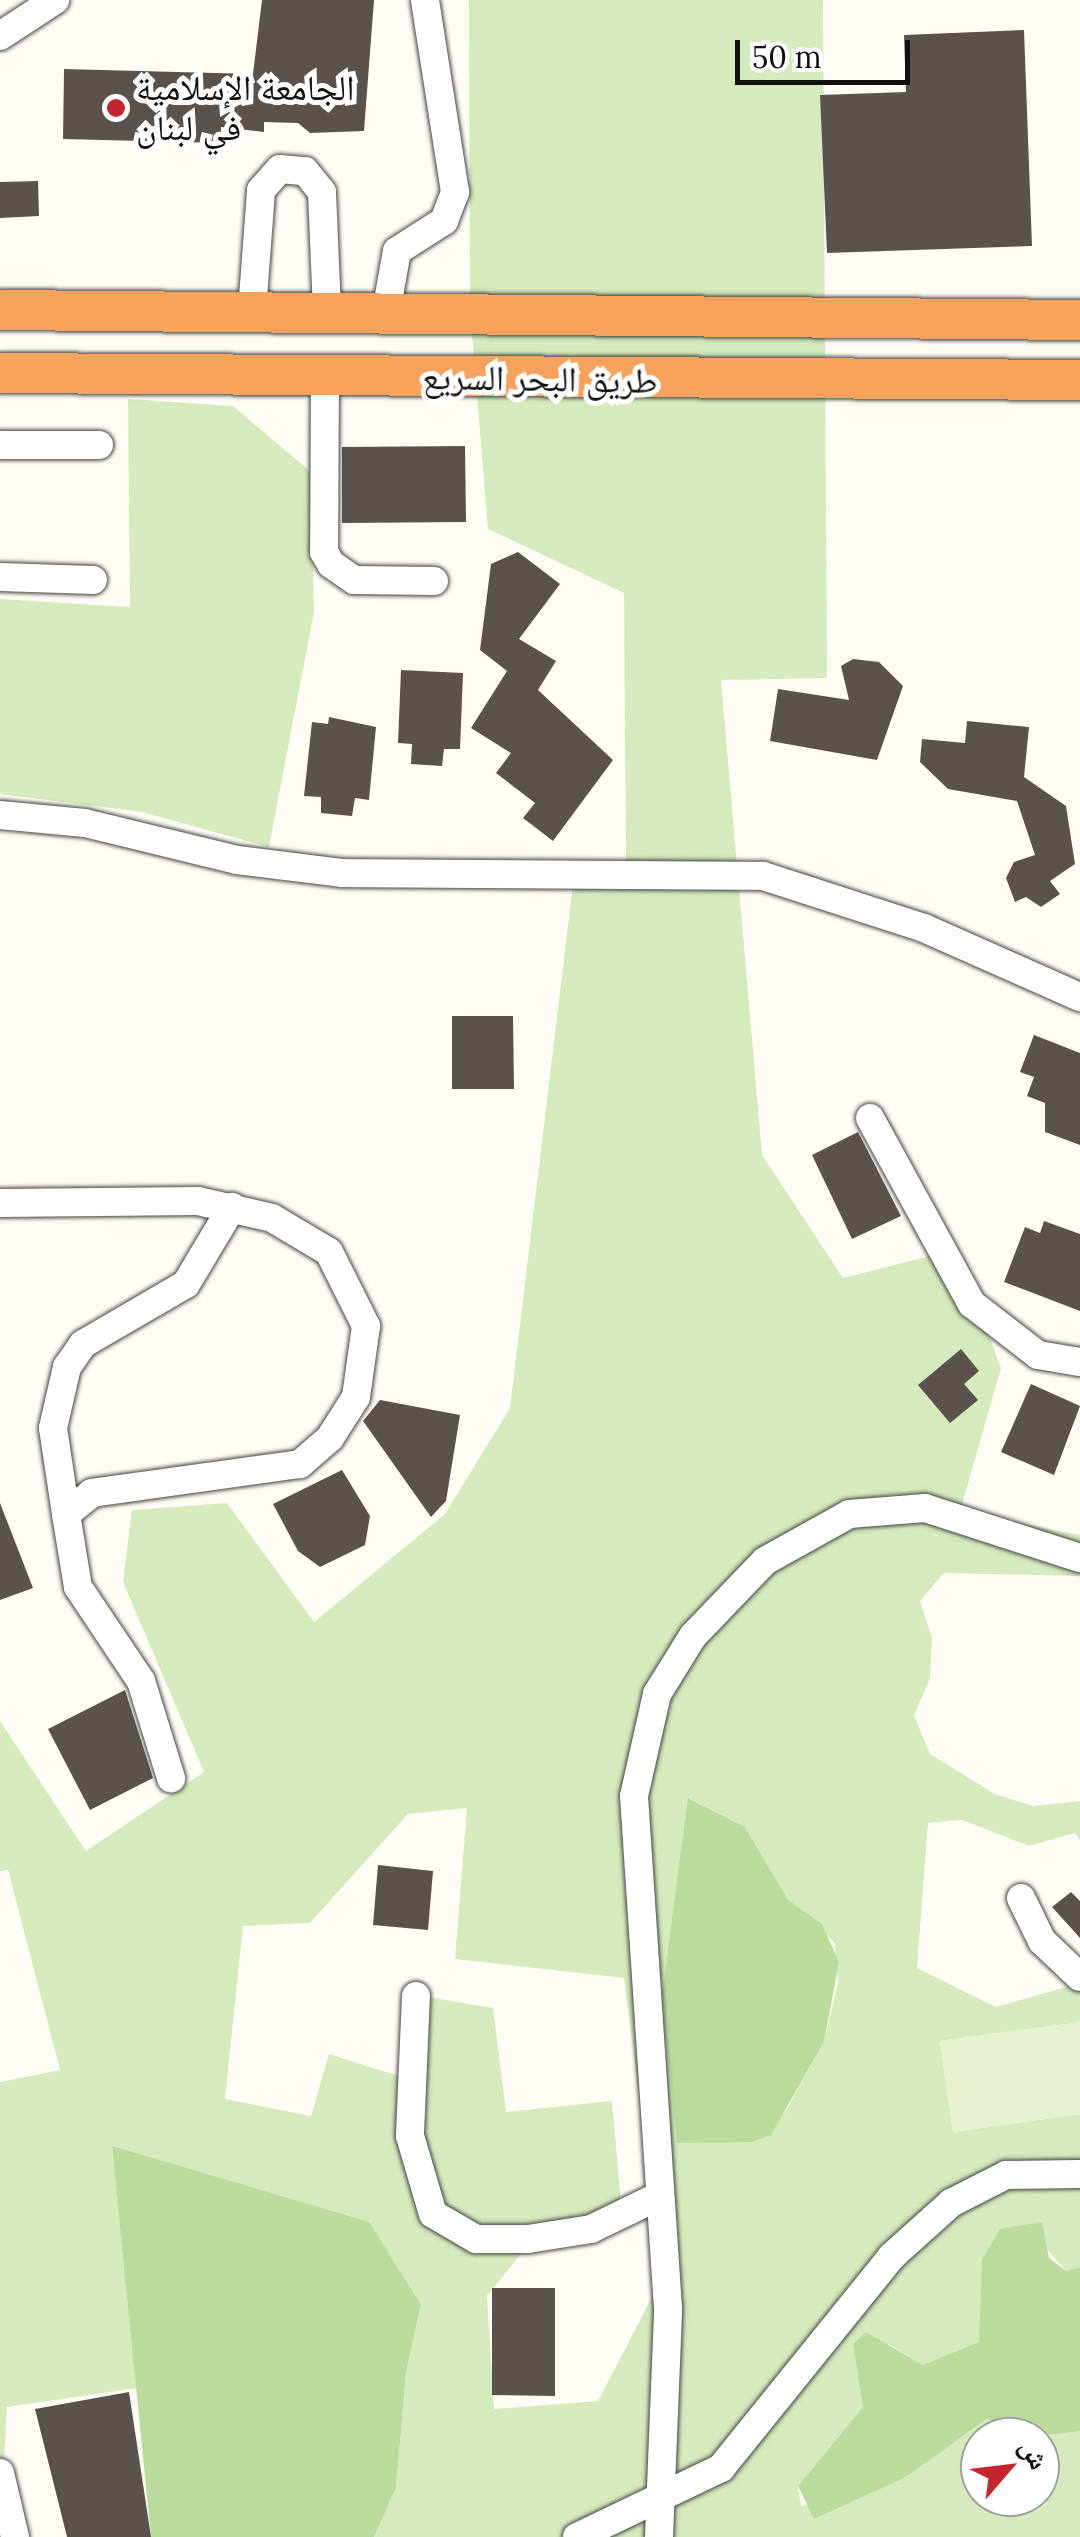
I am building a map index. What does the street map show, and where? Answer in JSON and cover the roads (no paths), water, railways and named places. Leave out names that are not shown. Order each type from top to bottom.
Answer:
[{"type":"highway","name":"طريق البحر السريع","points":[[0,310],[1080,320]]},
{"type":"highway","name":"طريق البحر السريع","points":[[0,373],[1080,380]]},
{"type":"street","points":[[0,36],[55,0]]},
{"type":"street","points":[[386,312],[396,251],[444,221],[455,192],[425,0]]},
{"type":"street","points":[[252,311],[261,190],[280,169],[305,172],[322,192],[326,311]]},
{"type":"street","points":[[325,377],[330,564],[354,580],[434,582]]},
{"type":"street","points":[[0,445],[99,445]]},
{"type":"street","points":[[0,577],[92,580]]},
{"type":"street","points":[[0,815],[343,873],[763,876],[924,928],[1080,996]]},
{"type":"street","points":[[870,1118],[972,1304],[1038,1355],[1080,1362]]},
{"type":"street","points":[[0,1203],[232,1207],[310,1236],[344,1274],[366,1326],[356,1398],[330,1438],[288,1469],[92,1494],[66,1514]]},
{"type":"street","points":[[171,1778],[141,1681],[78,1587],[53,1428],[66,1367],[83,1344],[186,1284],[232,1207]]},
{"type":"street","points":[[659,2537],[664,2498],[668,2308],[634,1796],[647,1722],[669,1670],[765,1561],[849,1514],[925,1508],[1080,1558]]},
{"type":"street","points":[[1021,1898],[1042,1942],[1080,1977]]},
{"type":"street","points":[[416,1996],[412,2164],[432,2214],[476,2238],[528,2240],[591,2229],[660,2196]]},
{"type":"street","points":[[577,2537],[708,2477],[751,2438],[880,2269],[935,2216],[1006,2175],[1080,2174]]},
{"type":"street","points":[[0,2473],[15,2537]]},
{"type":"place","name":"الجامعة الإسلامية في لبنان","points":[[116,108]]}]
